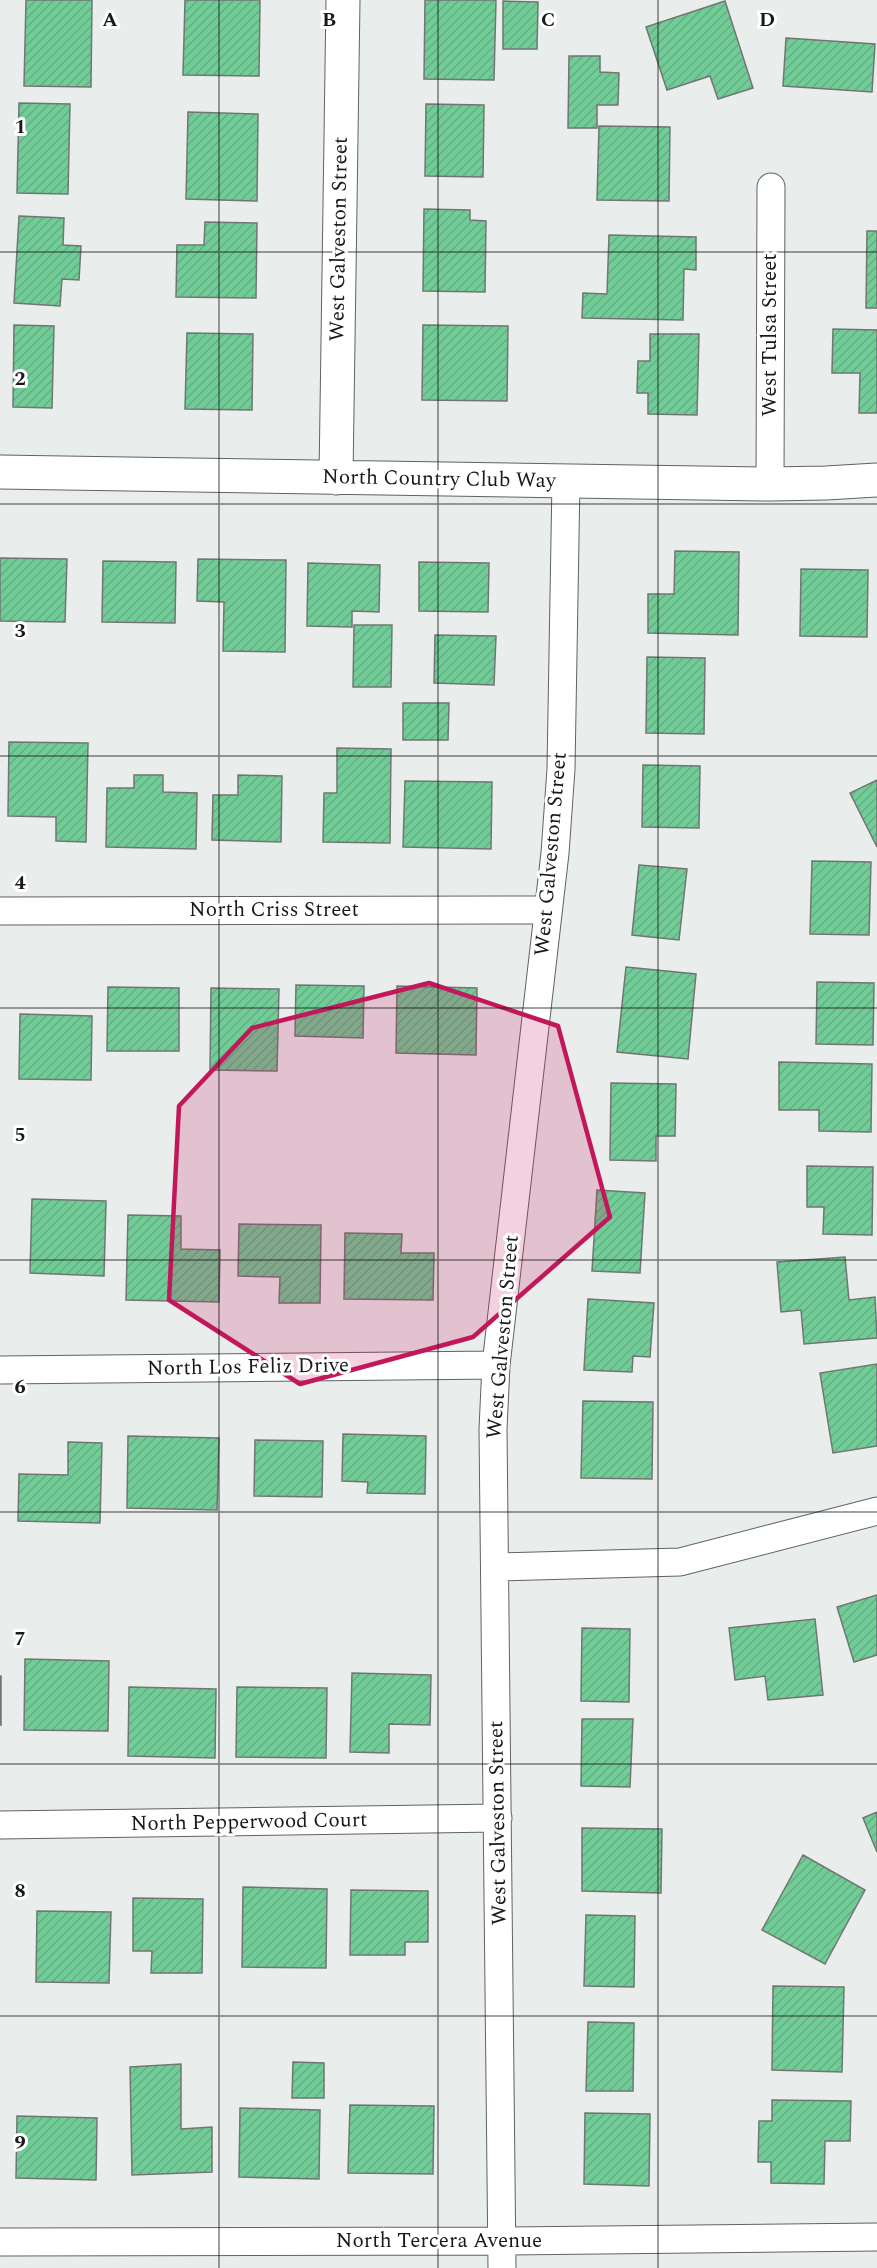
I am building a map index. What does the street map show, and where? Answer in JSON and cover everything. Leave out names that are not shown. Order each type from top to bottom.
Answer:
[{"type":"street","name":"West Galveston Street","points":[[336,478],[343,0]]},
{"type":"street","name":"West Tulsa Street","points":[[770,484],[771,187]]},
{"type":"street","name":"North Country Club Way","points":[[0,472],[770,484],[877,480]]},
{"type":"street","name":"West Galveston Street","points":[[502,2268],[493,1501],[496,1365],[548,910],[561,769],[566,481]]},
{"type":"street","name":"North Criss Street","points":[[0,911],[548,910]]},
{"type":"street","name":"North Los Feliz Drive","points":[[0,1370],[496,1365]]},
{"type":"street","points":[[495,1567],[680,1562],[877,1511]]},
{"type":"street","name":"North Pepperwood Court","points":[[0,1825],[498,1818]]},
{"type":"street","name":"North Tercera Avenue","points":[[0,2242],[501,2241],[877,2237]]},
{"type":"highlighted area","points":[[429,983],[558,1026],[610,1217],[473,1337],[300,1384],[169,1300],[179,1106],[252,1028]]},
{"type":"building","points":[[26,0],[92,0],[91,87],[24,86]]},
{"type":"building","points":[[185,0],[260,0],[259,76],[183,75]]},
{"type":"building","points":[[425,0],[496,0],[494,80],[424,79]]},
{"type":"building","points":[[503,1],[538,2],[537,49],[503,49]]},
{"type":"building","points":[[725,1],[753,88],[718,99],[710,76],[667,90],[646,27]]},
{"type":"building","points":[[786,38],[875,44],[872,92],[783,86]]},
{"type":"building","points":[[569,56],[600,56],[600,72],[619,73],[618,105],[597,105],[597,128],[568,128]]},
{"type":"building","points":[[19,103],[70,104],[68,194],[17,193]]},
{"type":"building","points":[[426,104],[484,105],[483,177],[425,176]]},
{"type":"building","points":[[188,112],[258,114],[257,201],[186,199]]},
{"type":"building","points":[[599,126],[670,127],[669,201],[597,200]]},
{"type":"building","points":[[424,209],[470,210],[470,220],[486,221],[485,292],[423,291]]},
{"type":"building","points":[[19,216],[64,218],[63,245],[81,246],[79,280],[62,279],[60,306],[14,303]]},
{"type":"building","points":[[205,222],[257,223],[256,298],[176,297],[177,245],[204,245]]},
{"type":"building","points":[[867,231],[877,231],[877,308],[866,308]]},
{"type":"building","points":[[609,235],[696,237],[696,270],[684,269],[683,320],[582,318],[583,293],[607,294]]},
{"type":"building","points":[[14,325],[54,326],[52,408],[13,407]]},
{"type":"building","points":[[423,325],[508,326],[507,401],[422,400]]},
{"type":"building","points":[[833,329],[877,330],[877,413],[859,413],[860,373],[832,373]]},
{"type":"building","points":[[187,333],[253,334],[252,410],[185,409]]},
{"type":"building","points":[[650,334],[699,334],[697,415],[648,414],[648,393],[637,393],[638,361],[650,361]]},
{"type":"building","points":[[675,551],[739,552],[738,635],[648,633],[648,594],[674,594]]},
{"type":"building","points":[[0,558],[67,559],[65,622],[0,621]]},
{"type":"building","points":[[198,559],[286,560],[285,652],[223,651],[224,602],[197,601]]},
{"type":"building","points":[[103,561],[176,562],[175,623],[102,622]]},
{"type":"building","points":[[419,562],[489,563],[488,612],[419,611]]},
{"type":"building","points":[[308,563],[380,565],[379,612],[352,611],[352,627],[307,626]]},
{"type":"building","points":[[801,569],[868,570],[867,637],[800,636]]},
{"type":"building","points":[[354,625],[392,625],[391,687],[353,687]]},
{"type":"building","points":[[435,635],[496,636],[494,685],[434,683]]},
{"type":"building","points":[[647,657],[705,658],[704,734],[646,733]]},
{"type":"building","points":[[403,703],[449,703],[448,740],[403,740]]},
{"type":"building","points":[[9,742],[88,743],[86,842],[56,841],[56,817],[8,816]]},
{"type":"building","points":[[337,748],[391,749],[390,843],[323,842],[324,793],[337,793]]},
{"type":"building","points":[[643,765],[700,766],[699,828],[642,827]]},
{"type":"building","points":[[134,775],[163,775],[163,792],[197,793],[196,849],[106,847],[107,788],[134,788]]},
{"type":"building","points":[[238,775],[282,776],[281,842],[212,840],[213,795],[238,795]]},
{"type":"building","points":[[877,780],[877,847],[850,793]]},
{"type":"building","points":[[405,781],[492,782],[491,849],[403,847]]},
{"type":"building","points":[[812,861],[871,862],[869,935],[810,934]]},
{"type":"building","points":[[639,865],[687,869],[679,940],[632,935]]},
{"type":"building","points":[[626,967],[696,974],[688,1059],[617,1052]]},
{"type":"building","points":[[817,982],[874,983],[873,1045],[816,1044]]},
{"type":"building","points":[[296,985],[364,986],[363,1038],[295,1036]]},
{"type":"building","points":[[397,986],[477,988],[476,1055],[396,1053]]},
{"type":"building","points":[[108,987],[179,988],[179,1051],[107,1051]]},
{"type":"building","points":[[211,988],[279,989],[277,1071],[210,1070]]},
{"type":"building","points":[[20,1014],[92,1016],[91,1080],[19,1079]]},
{"type":"building","points":[[779,1062],[872,1064],[871,1132],[819,1131],[819,1110],[779,1110]]},
{"type":"building","points":[[611,1083],[676,1084],[675,1136],[656,1136],[656,1161],[610,1160]]},
{"type":"building","points":[[807,1166],[873,1167],[872,1235],[823,1234],[824,1207],[807,1207]]},
{"type":"building","points":[[597,1190],[645,1193],[640,1273],[592,1271]]},
{"type":"building","points":[[32,1199],[106,1201],[104,1276],[30,1273]]},
{"type":"building","points":[[128,1215],[181,1216],[181,1249],[220,1250],[219,1302],[126,1300]]},
{"type":"building","points":[[239,1224],[321,1225],[320,1303],[279,1303],[280,1277],[238,1276]]},
{"type":"building","points":[[345,1233],[402,1234],[401,1253],[434,1253],[433,1300],[344,1299]]},
{"type":"building","points":[[845,1257],[849,1300],[875,1297],[877,1338],[804,1344],[801,1310],[781,1312],[777,1262]]},
{"type":"building","points":[[588,1299],[654,1303],[650,1357],[633,1356],[632,1372],[584,1370]]},
{"type":"building","points":[[877,1364],[877,1446],[833,1453],[820,1373]]},
{"type":"building","points":[[583,1401],[653,1402],[652,1479],[581,1478]]},
{"type":"building","points":[[343,1434],[426,1436],[425,1494],[367,1493],[368,1482],[342,1481]]},
{"type":"building","points":[[128,1436],[219,1438],[217,1510],[127,1508]]},
{"type":"building","points":[[255,1440],[323,1441],[322,1497],[254,1496]]},
{"type":"building","points":[[68,1442],[102,1443],[100,1523],[18,1521],[19,1474],[68,1475]]},
{"type":"building","points":[[877,1595],[877,1655],[854,1662],[837,1607]]},
{"type":"building","points":[[815,1619],[823,1695],[768,1700],[765,1676],[735,1680],[729,1628]]},
{"type":"building","points":[[582,1628],[630,1629],[629,1702],[581,1701]]},
{"type":"building","points":[[25,1659],[109,1661],[108,1731],[24,1730]]},
{"type":"building","points":[[352,1673],[431,1675],[430,1725],[389,1724],[389,1753],[350,1752]]},
{"type":"building","points":[[1,1676],[1,1725],[0,1725]]},
{"type":"building","points":[[129,1687],[216,1689],[215,1758],[128,1756]]},
{"type":"building","points":[[237,1687],[327,1688],[326,1758],[236,1757]]},
{"type":"building","points":[[582,1719],[633,1719],[630,1787],[581,1786]]},
{"type":"building","points":[[877,1812],[877,1852],[863,1818]]},
{"type":"building","points":[[582,1828],[662,1829],[661,1893],[582,1891]]},
{"type":"building","points":[[803,1855],[865,1890],[825,1964],[762,1930]]},
{"type":"building","points":[[243,1887],[327,1889],[326,1968],[242,1967]]},
{"type":"building","points":[[351,1890],[428,1891],[428,1942],[405,1942],[405,1955],[350,1955]]},
{"type":"building","points":[[133,1898],[203,1899],[202,1973],[151,1973],[152,1951],[133,1951]]},
{"type":"building","points":[[37,1911],[111,1912],[109,1983],[36,1982]]},
{"type":"building","points":[[586,1915],[635,1916],[634,1987],[584,1986]]},
{"type":"building","points":[[773,1986],[844,1987],[842,2072],[772,2070]]},
{"type":"building","points":[[588,2022],[634,2023],[633,2091],[586,2091]]},
{"type":"building","points":[[293,2062],[324,2063],[324,2098],[292,2098]]},
{"type":"building","points":[[181,2064],[181,2129],[212,2127],[212,2172],[132,2175],[130,2067]]},
{"type":"building","points":[[772,2100],[851,2101],[850,2141],[825,2141],[824,2184],[771,2183],[771,2162],[758,2162],[759,2121],[772,2121]]},
{"type":"building","points":[[350,2105],[434,2106],[433,2174],[348,2173]]},
{"type":"building","points":[[240,2108],[320,2110],[319,2179],[239,2177]]},
{"type":"building","points":[[585,2113],[650,2114],[649,2186],[584,2184]]},
{"type":"building","points":[[17,2116],[97,2118],[96,2180],[16,2178]]}]
